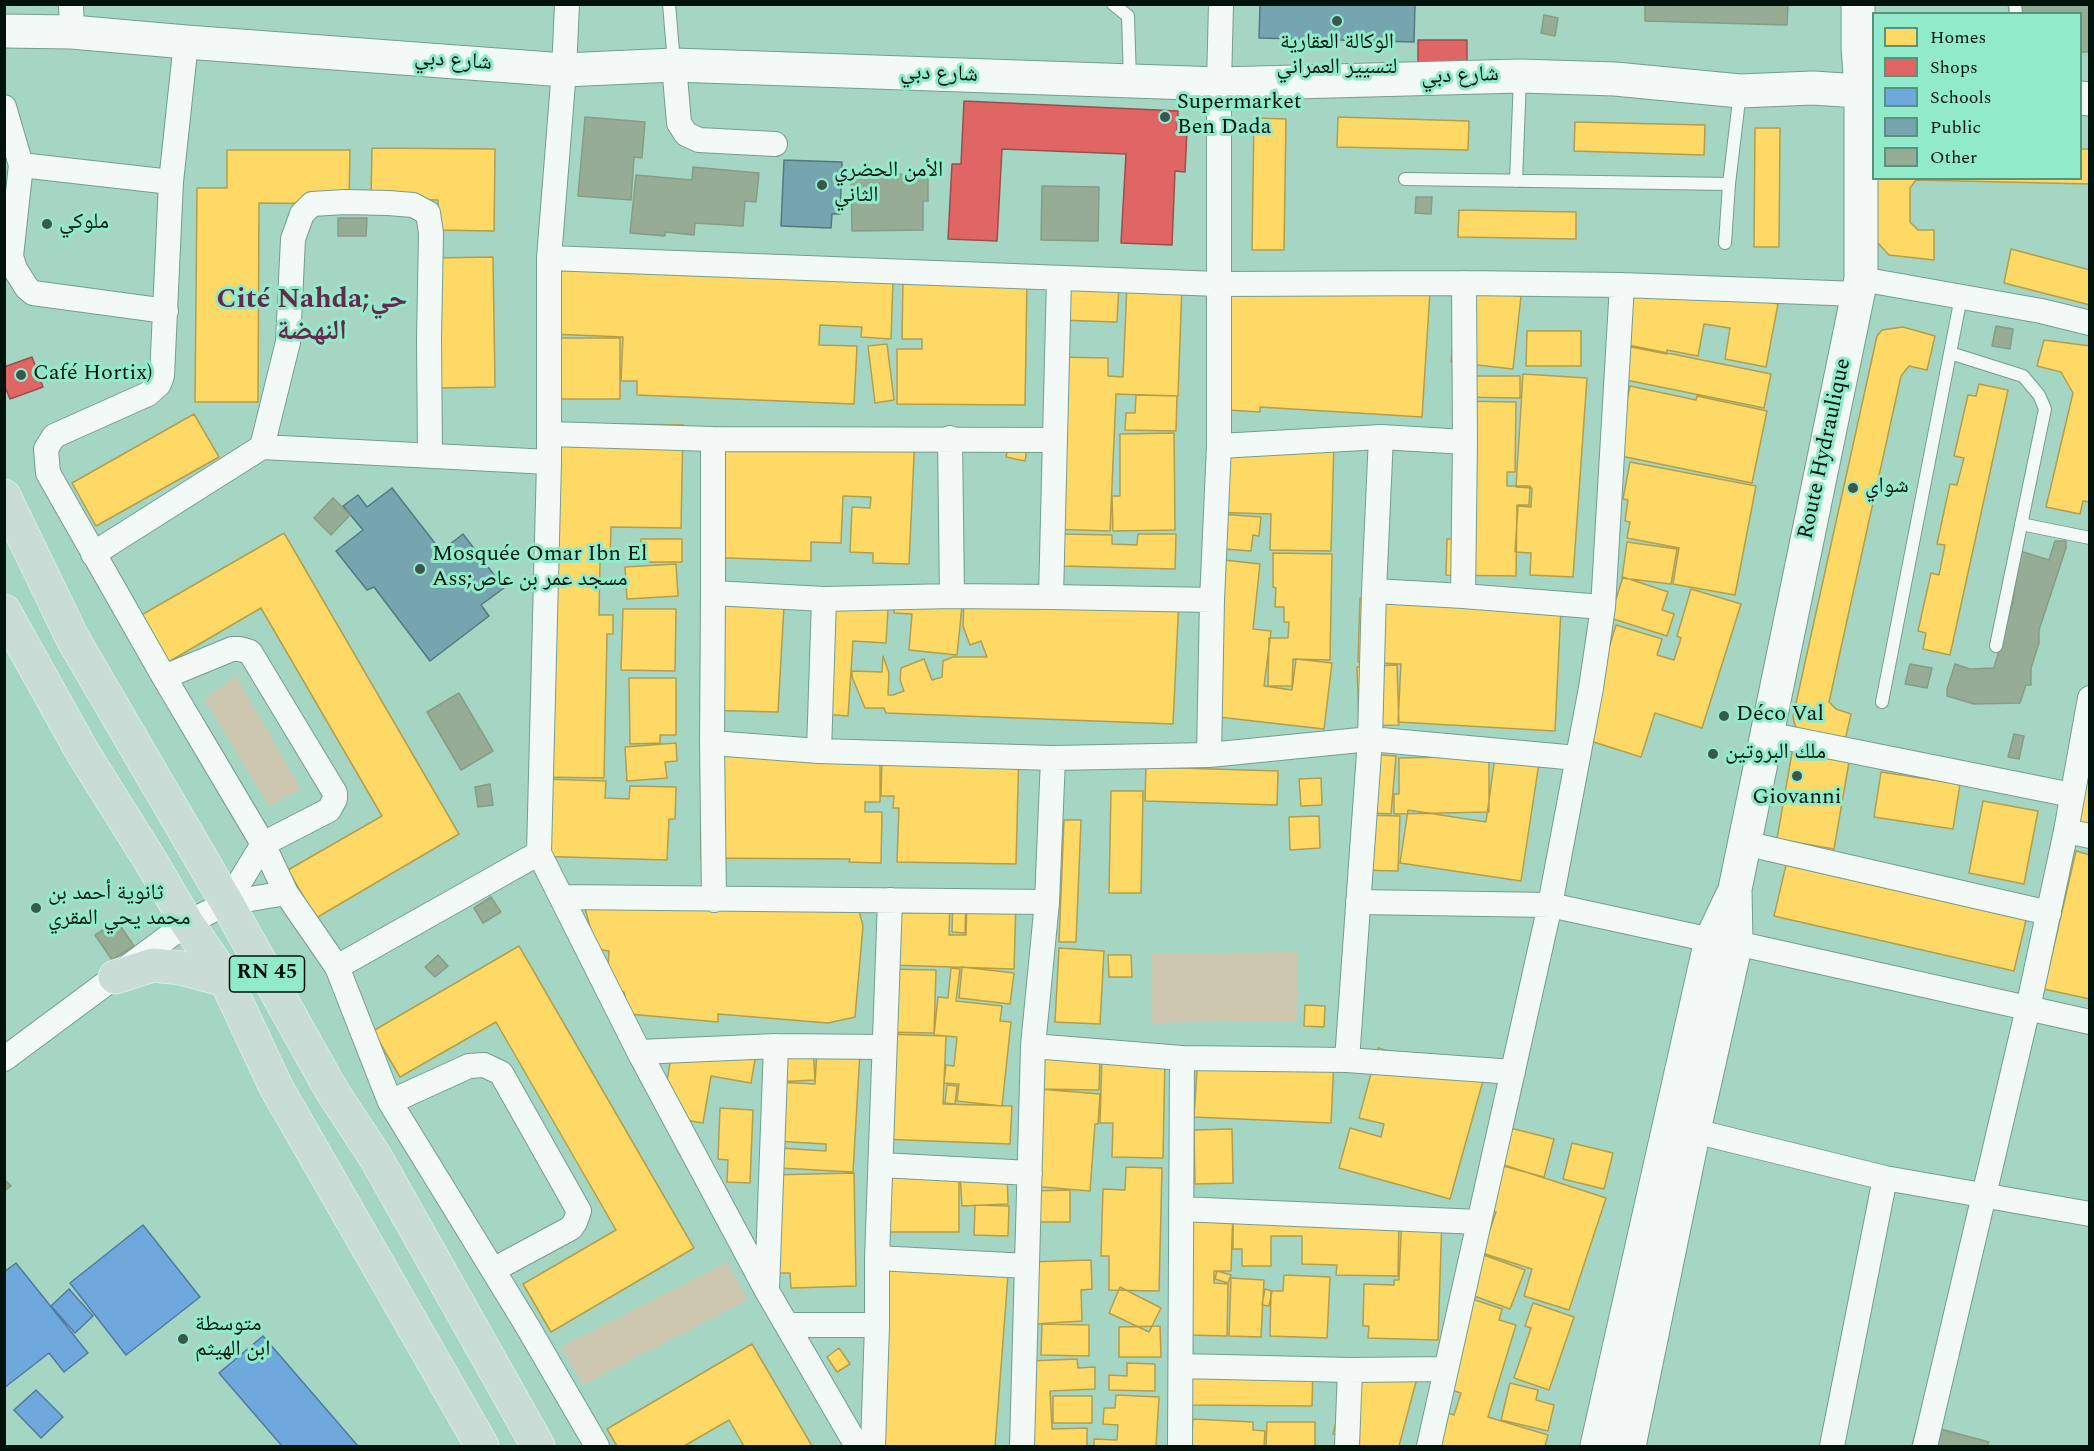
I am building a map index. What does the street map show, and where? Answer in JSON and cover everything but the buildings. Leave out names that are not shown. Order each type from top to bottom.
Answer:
[{"type":"main road","name":"Route Hydraulique","points":[[1682,1127],[1735,889],[1859,287],[1867,92],[1858,46],[1858,4]]},
{"type":"main road","name":"شارع دبي","points":[[4,31],[72,18],[186,42],[564,70],[674,65],[1219,84],[1520,76],[1615,79],[1740,91],[1813,88],[1867,92]]},
{"type":"main road","name":"RN 45","points":[[4,496],[73,639],[227,903],[332,1091],[376,1158],[538,1446]]},
{"type":"main road","name":"RN 45","points":[[4,611],[83,753],[187,923],[226,981],[276,1088],[482,1446]]},
{"type":"main road","points":[[115,977],[153,964],[181,968],[226,981]]},
{"type":"main road","points":[[1597,1446],[1682,1127]]},
{"type":"main road","points":[[1629,1446],[1682,1127]]},
{"type":"street","points":[[567,4],[549,258],[549,462],[539,853],[639,1052],[767,1290],[857,1446]]},
{"type":"street","points":[[1209,755],[1212,600],[1219,446],[1221,4]]},
{"type":"street","points":[[186,42],[171,182],[162,376],[159,384],[148,394],[54,436],[46,449],[48,473],[262,844],[286,893],[337,967],[390,1102],[597,1446]]},
{"type":"street","points":[[674,65],[679,123],[686,134],[699,140],[775,144]]},
{"type":"street","points":[[4,107],[21,165],[11,256],[15,269],[27,288],[33,293],[166,311]]},
{"type":"street","points":[[21,165],[171,182]]},
{"type":"street","points":[[262,447],[288,342],[293,240],[302,214],[312,204],[388,203],[413,205],[428,213],[431,233],[430,455]]},
{"type":"street","points":[[549,258],[1218,284],[1464,283],[1859,287],[1961,297],[2041,311],[2090,323]]},
{"type":"street","points":[[1051,597],[1059,279]]},
{"type":"street","points":[[1463,596],[1464,283]]},
{"type":"street","points":[[1429,1446],[1550,905],[1591,688],[1603,607],[1622,285]]},
{"type":"street","points":[[549,434],[713,439],[1054,440]]},
{"type":"street","points":[[1219,446],[1382,437],[1465,442]]},
{"type":"street","points":[[1347,1060],[1370,739],[1374,591],[1382,437]]},
{"type":"street","points":[[950,438],[952,596]]},
{"type":"street","points":[[713,439],[714,900]]},
{"type":"street","points":[[93,554],[262,447],[549,462]]},
{"type":"street","points":[[1374,591],[1603,607]]},
{"type":"street","points":[[713,593],[824,599],[952,596],[1212,600]]},
{"type":"street","points":[[819,751],[824,599]]},
{"type":"street","points":[[164,677],[232,649],[250,652],[335,794],[329,810],[262,844],[227,903]]},
{"type":"street","points":[[1925,1446],[2049,913],[2078,833],[2072,795],[2090,698]]},
{"type":"street","points":[[1767,734],[2072,795]]},
{"type":"street","points":[[712,743],[819,751],[1053,758],[1209,755],[1370,739],[1577,758]]},
{"type":"street","points":[[1023,1446],[1033,1046],[1047,902],[1053,758]]},
{"type":"street","points":[[1744,843],[2049,913]]},
{"type":"street","points":[[337,967],[539,853]]},
{"type":"street","points":[[4,1059],[187,923],[227,903],[286,893]]},
{"type":"street","points":[[562,897],[1047,902]]},
{"type":"street","points":[[873,1446],[877,1258],[890,900]]},
{"type":"street","points":[[1358,902],[1550,905],[2090,1022]]},
{"type":"street","points":[[639,1052],[776,1046],[884,1047]]},
{"type":"street","points":[[767,1290],[776,1046]]},
{"type":"street","points":[[1033,1046],[1182,1058],[1347,1060],[1513,1072]]},
{"type":"street","points":[[1180,1446],[1182,1058]]},
{"type":"street","points":[[390,1102],[469,1066],[484,1065],[501,1073],[579,1211],[571,1228],[492,1270]]},
{"type":"street","points":[[1682,1127],[1885,1178],[2090,1214]]},
{"type":"street","points":[[881,1166],[1030,1173]]},
{"type":"street","points":[[1832,1446],[1885,1178]]},
{"type":"street","points":[[1181,1209],[1479,1222]]},
{"type":"street","points":[[877,1258],[1027,1266]]},
{"type":"street","points":[[787,1324],[877,1325]]},
{"type":"street","points":[[1181,1366],[1350,1370],[1445,1369]]},
{"type":"street","points":[[1347,1446],[1350,1370]]},
{"type":"lane","points":[[669,4],[674,65]]},
{"type":"lane","points":[[1113,4],[1128,16],[1130,82]]},
{"type":"lane","points":[[1516,181],[1520,76]]},
{"type":"lane","points":[[1725,243],[1729,184],[1740,91]]},
{"type":"lane","points":[[1405,179],[1729,184]]},
{"type":"lane","points":[[1882,702],[1961,297]]},
{"type":"lane","points":[[1950,353],[2023,376],[2038,395],[2045,409],[1996,646]]},
{"type":"lane","points":[[2021,524],[2090,538]]},
{"type":"shaded area","points":[[236,676],[301,789],[269,806],[204,699]]},
{"type":"shaded area","points":[[1297,952],[1298,1021],[1152,1023],[1151,954]]},
{"type":"shaded area","points":[[727,1262],[748,1300],[583,1385],[561,1347]]},
{"type":"place","name":"الوكالة العقارية لتسيير العمراني","points":[[1337,21]]},
{"type":"place","name":"Supermarket Ben Dada","points":[[1165,117]]},
{"type":"place","name":"الأمن الحضري الثاني","points":[[822,185]]},
{"type":"place","name":"ملوكي","points":[[47,224]]},
{"type":"place","name":"Café Hortix)","points":[[21,375]]},
{"type":"place","name":"شواي","points":[[1853,488]]},
{"type":"place","name":"Mosquée Omar Ibn El Ass;مسجد عمر بن عاص","points":[[420,569]]},
{"type":"place","name":"Déco Val","points":[[1724,716]]},
{"type":"place","name":"ملك البروتين","points":[[1713,754]]},
{"type":"place","name":"Giovanni","points":[[1797,776]]},
{"type":"place","name":"ثانوية أحمد بن محمد يحي المقري","points":[[36,908]]},
{"type":"place","name":"متوسطة ابن الهيثم","points":[[183,1339]]},
{"type":"district","name":"Cité Nahda;حي النهضة","points":[[312,318]]}]
